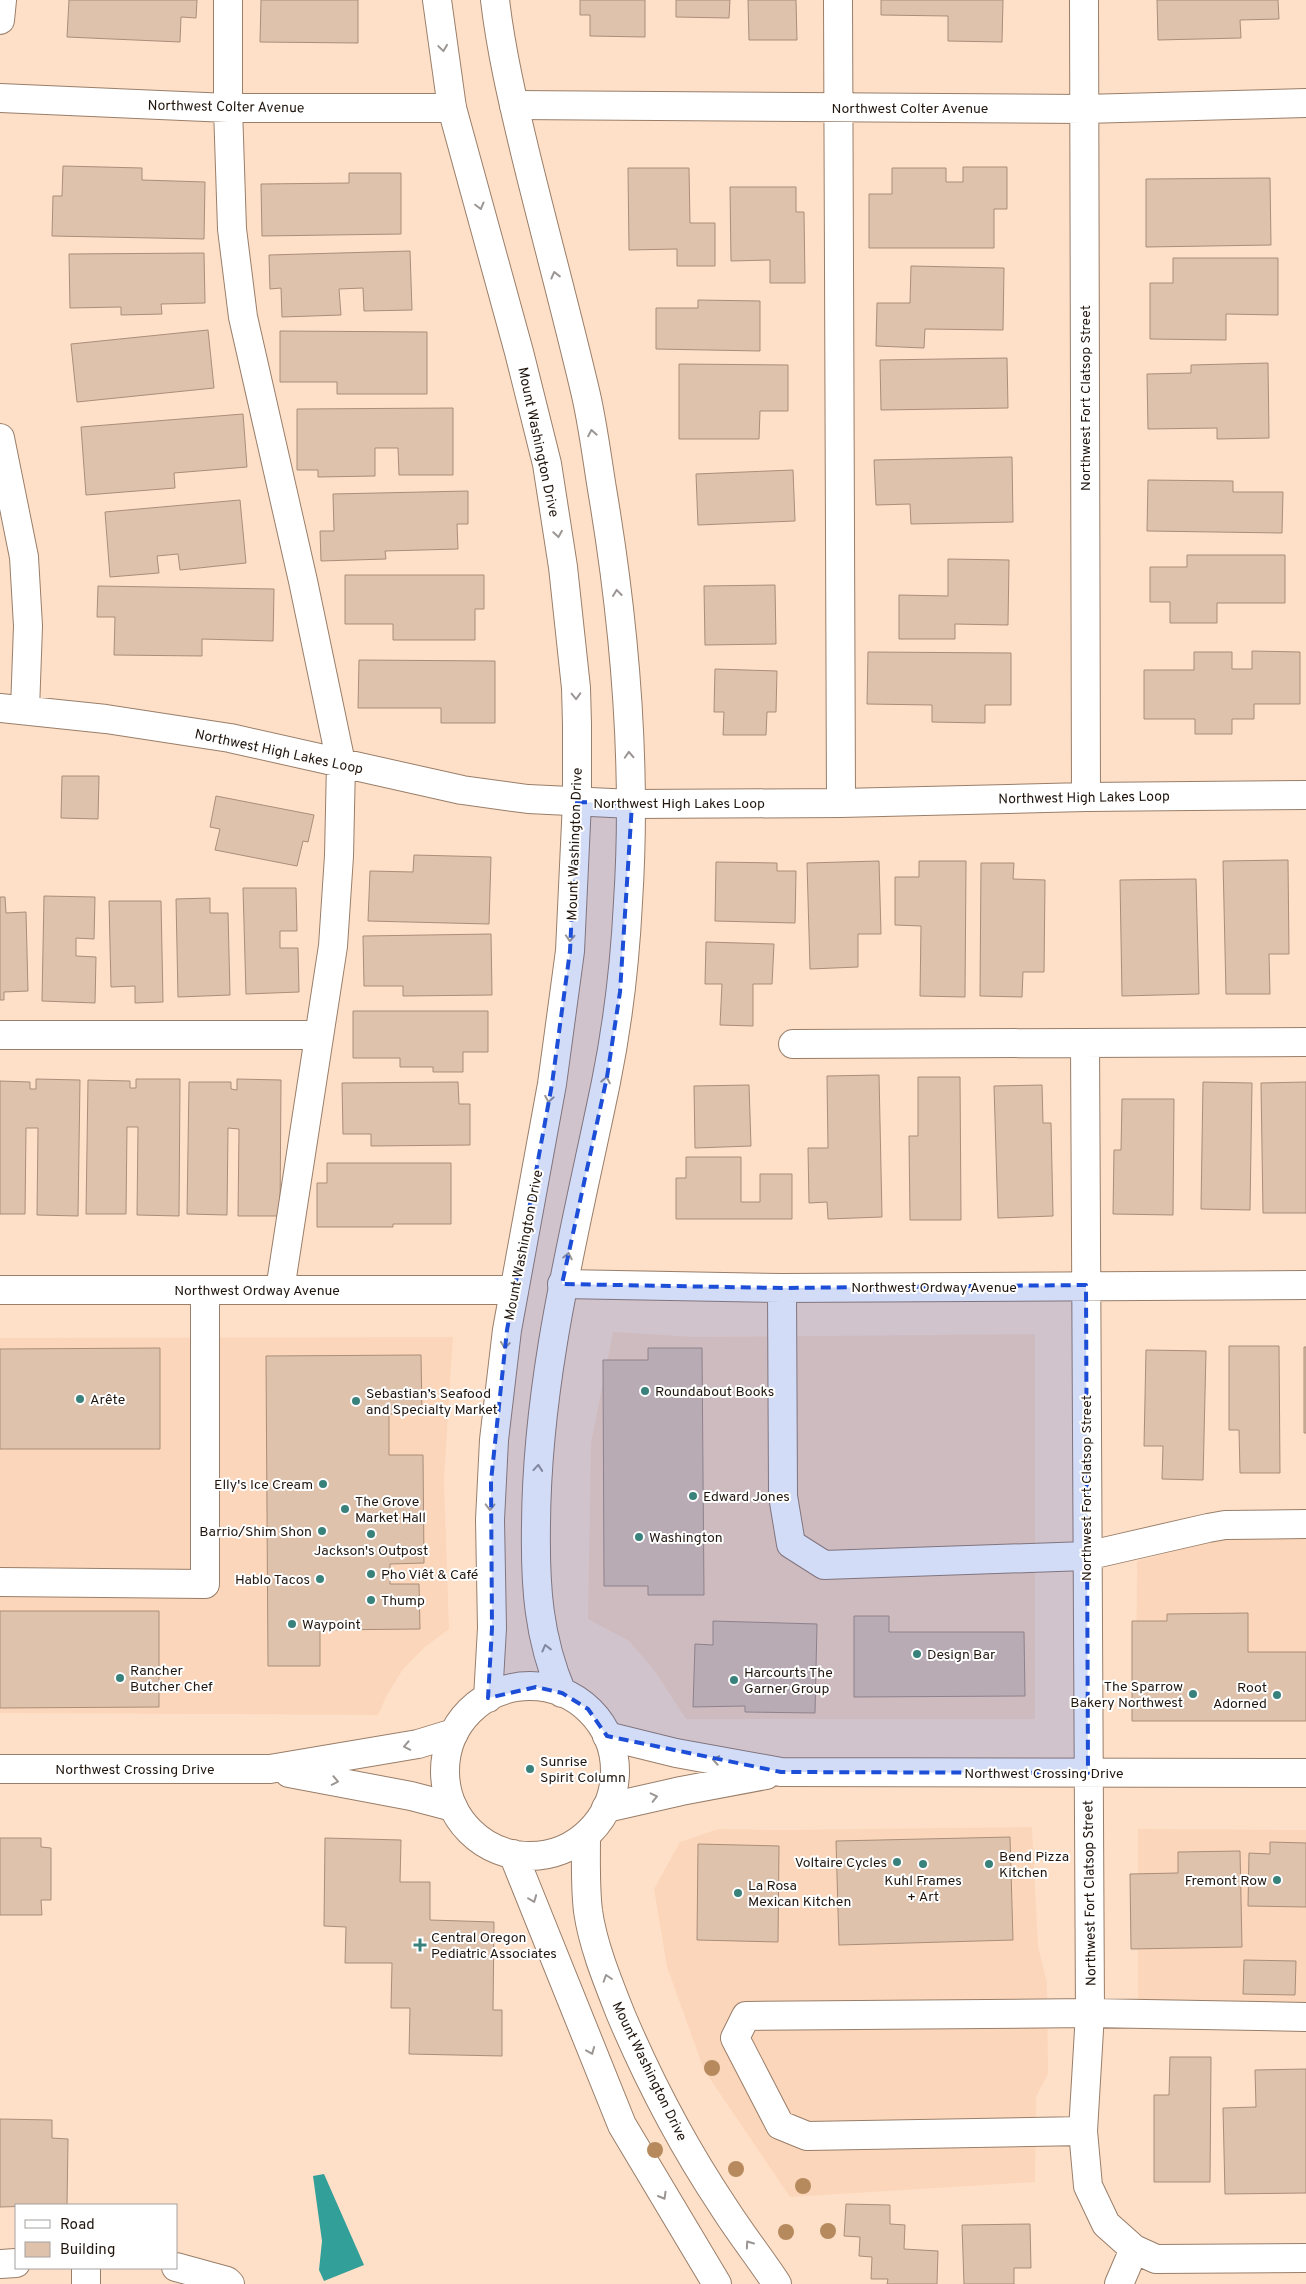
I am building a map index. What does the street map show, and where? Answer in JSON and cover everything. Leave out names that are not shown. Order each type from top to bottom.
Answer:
[{"type":"street","points":[[0,20],[2,0]]},
{"type":"street","points":[[228,0],[228,108],[232,230],[243,317],[304,581],[341,764],[339,856],[333,946],[280,1290]]},
{"type":"street","name":"Mount Washington Drive","points":[[436,0],[452,108],[502,287],[546,464],[563,566],[576,688],[576,802],[570,951],[552,1084],[514,1290],[497,1402],[490,1481],[492,1628],[488,1698]]},
{"type":"street","points":[[495,0],[514,105],[587,398],[611,543],[625,658],[632,804],[628,902],[620,992],[606,1077],[562,1284],[539,1450],[536,1487],[536,1564],[541,1627],[551,1668],[562,1693]]},
{"type":"street","points":[[838,0],[841,803]]},
{"type":"street","name":"Northwest Fort Clatsop Street","points":[[1084,0],[1086,796]]},
{"type":"street","name":"Northwest Colter Avenue","points":[[0,98],[228,108],[452,108]]},
{"type":"street","name":"Northwest Colter Avenue","points":[[514,105],[1084,109],[1306,103]]},
{"type":"street","points":[[0,443],[24,557],[28,626],[12,709]]},
{"type":"street","name":"Northwest High Lakes Loop","points":[[12,709],[106,719],[230,738],[462,790],[528,799],[632,804],[841,803],[1086,796],[1306,795]]},
{"type":"street","points":[[0,1035],[318,1034]]},
{"type":"street","points":[[793,1044],[1306,1042]]},
{"type":"street","name":"Northwest Fort Clatsop Street","points":[[1085,1043],[1086,1556],[1090,2013],[1083,2131],[1088,2186],[1106,2224],[1134,2249],[1156,2259],[1306,2258]]},
{"type":"street","name":"Northwest Ordway Avenue","points":[[562,1284],[782,1288],[1306,1285]]},
{"type":"street","points":[[782,1288],[783,1496],[791,1544],[824,1565],[1086,1556],[1225,1525],[1306,1524]]},
{"type":"street","name":"Northwest Ordway Avenue","points":[[0,1290],[514,1290]]},
{"type":"street","points":[[0,1582],[205,1584],[205,1290]]},
{"type":"street","points":[[523,1687],[542,1688],[562,1693],[588,1709],[599,1722],[607,1736],[612,1750],[615,1772],[606,1808],[586,1835],[570,1846],[552,1853],[533,1856],[514,1854],[497,1849],[476,1836],[463,1824],[448,1795],[445,1769],[454,1732],[472,1709],[488,1698],[523,1687]]},
{"type":"street","name":"Northwest Crossing Drive","points":[[0,1769],[270,1769],[418,1744],[454,1732]]},
{"type":"street","name":"Northwest Crossing Drive","points":[[607,1736],[676,1753],[781,1772],[1306,1773]]},
{"type":"street","name":"Northwest Crossing Drive","points":[[270,1769],[411,1796],[453,1807]]},
{"type":"street","name":"Northwest Crossing Drive","points":[[606,1808],[681,1791],[781,1772]]},
{"type":"street","name":"Mount Washington Drive","points":[[586,1835],[585,1870],[588,1912],[596,1945],[610,1987],[632,2040],[682,2139],[722,2206],[777,2284]]},
{"type":"street","points":[[514,1854],[622,2125],[717,2284]]},
{"type":"street","points":[[1083,2131],[807,2136],[780,2125],[735,2038],[746,2016],[1090,2013],[1306,2017]]},
{"type":"street","points":[[1119,2284],[1134,2249]]},
{"type":"street","points":[[0,2264],[15,2263]]},
{"type":"street","points":[[178,2267],[227,2281],[230,2284]]},
{"type":"street","points":[[86,2269],[86,2284]]},
{"type":"highlighted area","points":[[577,802],[632,804],[620,992],[607,1077],[562,1284],[782,1288],[1086,1285],[1088,1773],[781,1772],[607,1736],[588,1709],[562,1693],[536,1687],[488,1698],[492,1628],[491,1481],[507,1330],[552,1084],[570,951]]},
{"type":"shaded area","points":[[613,1332],[696,1337],[1035,1334],[1035,1719],[686,1719],[654,1670],[629,1641],[588,1619],[591,1443]]},
{"type":"shaded area","points":[[453,1337],[444,1479],[449,1629],[425,1647],[403,1669],[387,1695],[378,1715],[0,1713],[0,1338]]},
{"type":"shaded area","points":[[1221,1539],[1306,1539],[1306,1713],[1136,1714],[1137,1561]]},
{"type":"shaded area","points":[[1032,1827],[1038,1946],[1047,1983],[1048,2074],[1036,2097],[1035,2182],[790,2197],[704,2070],[667,1967],[654,1889],[680,1842],[718,1829]]},
{"type":"shaded area","points":[[1138,1829],[1306,1830],[1306,2002],[1138,2000]]},
{"type":"water","points":[[324,2174],[364,2265],[324,2281],[319,2270],[322,2241],[313,2176]]},
{"type":"building","points":[[69,0],[197,0],[196,18],[181,17],[180,42],[67,37]]},
{"type":"building","points":[[261,0],[358,0],[358,43],[260,42]]},
{"type":"building","points":[[580,0],[645,0],[645,37],[590,36],[590,15],[580,15]]},
{"type":"building","points":[[676,0],[730,0],[729,18],[676,17]]},
{"type":"building","points":[[748,0],[796,0],[797,40],[749,40]]},
{"type":"building","points":[[881,0],[1003,0],[1002,42],[948,41],[948,16],[881,15]]},
{"type":"building","points":[[1157,0],[1278,0],[1279,19],[1240,20],[1241,38],[1158,40]]},
{"type":"building","points":[[63,166],[142,168],[142,180],[205,182],[204,239],[52,236],[53,196],[62,196]]},
{"type":"building","points":[[963,167],[1007,167],[1007,209],[994,209],[994,248],[869,248],[869,194],[892,194],[892,168],[946,168],[946,182],[963,182]]},
{"type":"building","points":[[628,168],[689,168],[690,223],[715,223],[715,266],[677,266],[677,249],[629,250]]},
{"type":"building","points":[[349,173],[401,173],[401,234],[262,236],[261,184],[349,183]]},
{"type":"building","points":[[1270,178],[1271,245],[1146,247],[1146,179]]},
{"type":"building","points":[[730,187],[796,187],[796,212],[804,212],[805,283],[770,283],[770,260],[731,261]]},
{"type":"building","points":[[410,251],[412,310],[364,311],[363,288],[339,289],[341,315],[282,317],[281,288],[270,289],[269,255]]},
{"type":"building","points":[[204,253],[205,303],[161,304],[162,314],[121,315],[121,307],[70,308],[69,254]]},
{"type":"building","points":[[1173,258],[1278,258],[1278,315],[1226,314],[1226,340],[1150,339],[1150,283],[1173,283]]},
{"type":"building","points":[[911,266],[1004,268],[1003,330],[925,329],[924,348],[876,346],[877,303],[910,303]]},
{"type":"building","points":[[698,300],[760,301],[760,351],[656,349],[656,308],[698,308]]},
{"type":"building","points":[[208,330],[214,388],[77,402],[71,344]]},
{"type":"building","points":[[280,331],[427,332],[427,394],[337,394],[337,382],[280,382]]},
{"type":"building","points":[[1007,358],[1008,408],[881,410],[880,360]]},
{"type":"building","points":[[1268,363],[1269,438],[1217,439],[1217,428],[1148,429],[1147,374],[1191,373],[1191,365]]},
{"type":"building","points":[[679,364],[788,365],[788,411],[760,411],[759,439],[679,439]]},
{"type":"building","points":[[453,408],[453,475],[399,475],[398,448],[375,448],[375,476],[318,477],[318,470],[297,470],[297,409]]},
{"type":"building","points":[[243,414],[247,467],[174,473],[175,488],[86,495],[81,427]]},
{"type":"building","points":[[1012,457],[1013,522],[911,524],[910,504],[876,505],[874,460]]},
{"type":"building","points":[[793,470],[795,521],[698,525],[696,474]]},
{"type":"building","points":[[1148,480],[1233,481],[1233,492],[1283,492],[1282,533],[1147,531]]},
{"type":"building","points":[[468,491],[468,524],[457,524],[458,549],[385,551],[386,559],[321,561],[320,531],[334,531],[333,494]]},
{"type":"building","points":[[240,500],[246,563],[180,570],[178,554],[157,556],[159,573],[110,577],[105,512]]},
{"type":"building","points":[[1187,555],[1285,555],[1285,603],[1217,603],[1217,623],[1170,623],[1170,602],[1150,602],[1150,567],[1187,567]]},
{"type":"building","points":[[948,559],[1009,560],[1008,625],[955,624],[955,639],[899,639],[899,595],[948,596]]},
{"type":"building","points":[[345,575],[484,575],[484,609],[475,609],[475,640],[393,640],[393,624],[345,624]]},
{"type":"building","points":[[775,585],[776,644],[705,645],[704,586]]},
{"type":"building","points":[[98,586],[274,589],[273,641],[202,639],[202,656],[114,655],[115,617],[97,617]]},
{"type":"building","points":[[1252,651],[1300,652],[1300,704],[1254,704],[1254,719],[1232,719],[1232,734],[1195,734],[1195,719],[1144,719],[1144,670],[1194,670],[1194,652],[1232,652],[1232,669],[1252,669]]},
{"type":"building","points":[[868,652],[1011,653],[1011,705],[985,705],[985,723],[932,722],[932,705],[867,704]]},
{"type":"building","points":[[359,660],[495,661],[495,723],[441,723],[441,708],[358,708]]},
{"type":"building","points":[[715,669],[777,671],[776,712],[767,712],[766,735],[723,735],[724,712],[714,712]]},
{"type":"building","points":[[62,776],[99,776],[98,819],[61,818]]},
{"type":"building","points":[[216,796],[314,815],[308,842],[303,841],[297,866],[215,850],[220,829],[210,827]]},
{"type":"building","points":[[414,855],[491,857],[489,924],[368,921],[370,871],[413,872]]},
{"type":"building","points":[[1288,860],[1289,954],[1269,954],[1270,994],[1226,994],[1223,861]]},
{"type":"building","points":[[879,861],[881,934],[858,934],[858,967],[810,969],[807,863]]},
{"type":"building","points":[[919,861],[966,861],[965,997],[920,996],[921,926],[895,925],[895,877],[919,877]]},
{"type":"building","points":[[716,862],[777,863],[777,871],[796,871],[795,923],[715,921]]},
{"type":"building","points":[[981,863],[1014,863],[1013,879],[1045,880],[1044,972],[1023,972],[1022,997],[980,996]]},
{"type":"building","points":[[1196,879],[1199,994],[1122,996],[1120,880]]},
{"type":"building","points":[[243,888],[296,888],[297,931],[280,931],[280,948],[298,948],[299,992],[246,994]]},
{"type":"building","points":[[44,896],[95,897],[94,939],[76,938],[76,956],[96,957],[95,1003],[42,1001]]},
{"type":"building","points":[[0,897],[5,897],[6,913],[26,912],[28,991],[4,992],[4,1000],[0,1000]]},
{"type":"building","points":[[210,898],[210,913],[228,913],[230,995],[178,997],[176,899]]},
{"type":"building","points":[[109,901],[161,901],[163,1002],[135,1003],[135,986],[111,987]]},
{"type":"building","points":[[491,934],[492,995],[403,996],[403,986],[364,986],[363,936]]},
{"type":"building","points":[[706,942],[774,944],[772,984],[753,984],[753,1026],[720,1025],[722,984],[705,984]]},
{"type":"building","points":[[353,1011],[488,1011],[488,1052],[463,1052],[463,1072],[433,1072],[433,1067],[400,1067],[400,1058],[353,1058]]},
{"type":"building","points":[[879,1075],[882,1217],[828,1219],[827,1202],[809,1203],[808,1148],[828,1148],[827,1076]]},
{"type":"building","points":[[918,1077],[960,1077],[961,1220],[910,1220],[909,1136],[918,1136]]},
{"type":"building","points":[[36,1079],[80,1080],[78,1216],[37,1215],[38,1128],[26,1128],[25,1214],[0,1214],[0,1081],[30,1082],[30,1089],[36,1089]]},
{"type":"building","points":[[136,1079],[180,1079],[179,1216],[137,1215],[138,1127],[127,1127],[126,1214],[86,1214],[88,1080],[130,1081],[130,1088],[136,1088]]},
{"type":"building","points":[[237,1079],[281,1080],[280,1216],[238,1216],[239,1129],[228,1128],[227,1215],[187,1214],[189,1082],[231,1082],[231,1089],[237,1090]]},
{"type":"building","points":[[458,1082],[459,1104],[470,1104],[470,1145],[371,1146],[371,1134],[343,1134],[342,1083]]},
{"type":"building","points":[[1203,1082],[1252,1083],[1250,1210],[1201,1209]]},
{"type":"building","points":[[1306,1082],[1306,1213],[1263,1213],[1261,1083]]},
{"type":"building","points":[[749,1085],[751,1146],[695,1148],[694,1086]]},
{"type":"building","points":[[1042,1085],[1043,1123],[1051,1123],[1053,1216],[998,1218],[994,1086]]},
{"type":"building","points":[[1122,1099],[1174,1099],[1173,1215],[1113,1214],[1114,1150],[1121,1150]]},
{"type":"building","points":[[686,1157],[741,1157],[741,1202],[760,1202],[760,1174],[792,1174],[792,1219],[676,1219],[676,1178],[686,1178]]},
{"type":"building","points":[[327,1163],[451,1163],[451,1224],[393,1224],[393,1227],[317,1227],[317,1183],[327,1183]]},
{"type":"building","points":[[1229,1346],[1279,1346],[1280,1473],[1240,1473],[1239,1430],[1229,1430]]},
{"type":"building","points":[[1304,1347],[1306,1347],[1306,1433],[1304,1433]]},
{"type":"building","name":"Arête","points":[[160,1348],[160,1449],[0,1449],[0,1349]]},
{"type":"building","points":[[648,1348],[702,1348],[704,1595],[648,1595],[648,1586],[604,1586],[603,1360],[648,1360]]},
{"type":"building","points":[[1146,1350],[1206,1351],[1203,1480],[1162,1479],[1163,1446],[1144,1446]]},
{"type":"building","name":"The Grove Market Hall","points":[[421,1355],[422,1414],[389,1414],[389,1455],[423,1455],[424,1563],[390,1564],[390,1584],[419,1584],[420,1629],[320,1630],[320,1666],[268,1666],[266,1356]]},
{"type":"building","points":[[0,1611],[159,1611],[159,1707],[0,1708]]},
{"type":"building","points":[[1248,1613],[1248,1652],[1306,1652],[1306,1721],[1132,1721],[1132,1621],[1167,1621],[1167,1614]]},
{"type":"building","points":[[854,1616],[889,1616],[889,1632],[1024,1632],[1025,1696],[854,1697]]},
{"type":"building","points":[[713,1621],[817,1624],[815,1713],[745,1712],[745,1706],[693,1707],[695,1644],[713,1645]]},
{"type":"building","points":[[1010,1837],[1013,1940],[839,1945],[836,1841]]},
{"type":"building","points":[[0,1838],[41,1838],[41,1847],[51,1848],[51,1900],[41,1900],[42,1915],[0,1915]]},
{"type":"building","name":"Central Oregon Pediatric Associates","points":[[325,1838],[401,1840],[400,1882],[430,1882],[430,1920],[494,1922],[493,2010],[502,2010],[502,2056],[409,2054],[410,2008],[391,2008],[392,1963],[345,1963],[346,1927],[324,1926]]},
{"type":"building","name":"Fremont Row","points":[[1270,1842],[1306,1843],[1306,1907],[1248,1906],[1249,1853],[1270,1854]]},
{"type":"building","name":"La Rosa Mexican Kitchen","points":[[698,1844],[779,1846],[778,1942],[697,1940]]},
{"type":"building","points":[[1240,1851],[1242,1947],[1131,1949],[1130,1874],[1178,1873],[1178,1852]]},
{"type":"building","points":[[1244,1960],[1296,1961],[1295,1995],[1243,1994]]},
{"type":"building","points":[[1170,2057],[1211,2057],[1210,2182],[1154,2182],[1154,2095],[1169,2095]]},
{"type":"building","points":[[1306,2069],[1306,2193],[1225,2194],[1223,2108],[1256,2107],[1255,2070]]},
{"type":"building","points":[[0,2119],[52,2120],[52,2138],[68,2139],[67,2204],[15,2204],[15,2207],[0,2207]]},
{"type":"building","points":[[846,2204],[890,2205],[890,2224],[905,2225],[904,2249],[938,2251],[937,2284],[887,2284],[888,2279],[871,2279],[872,2257],[859,2256],[860,2237],[844,2236]]},
{"type":"building","points":[[1030,2224],[1031,2268],[1014,2268],[1014,2284],[964,2284],[962,2225]]},
{"type":"place","name":"Roundabout Books","points":[[645,1391]]},
{"type":"place","name":"Arête","points":[[80,1399]]},
{"type":"place","name":"Sebastian’s Seafood and Specialty Market","points":[[356,1401]]},
{"type":"place","name":"Elly's Ice Cream","points":[[323,1484]]},
{"type":"place","name":"Edward Jones","points":[[693,1496]]},
{"type":"place","name":"The Grove Market Hall","points":[[345,1509]]},
{"type":"place","name":"Barrio/Shim Shon","points":[[322,1531]]},
{"type":"place","name":"Jackson's Outpost","points":[[371,1534]]},
{"type":"place","name":"Washington","points":[[639,1537]]},
{"type":"place","name":"Pho Viêt & Café","points":[[371,1574]]},
{"type":"place","name":"Hablo Tacos","points":[[320,1579]]},
{"type":"place","name":"Thump","points":[[371,1600]]},
{"type":"place","name":"Waypoint","points":[[292,1624]]},
{"type":"place","name":"Design Bar","points":[[917,1654]]},
{"type":"place","name":"Rancher Butcher Chef","points":[[120,1678]]},
{"type":"place","name":"Harcourts The Garner Group","points":[[734,1680]]},
{"type":"place","name":"The Sparrow Bakery Northwest","points":[[1193,1694]]},
{"type":"place","name":"Root Adorned","points":[[1277,1695]]},
{"type":"place","name":"Sunrise Spirit Column","points":[[530,1769]]},
{"type":"place","name":"Voltaire Cycles","points":[[897,1862]]},
{"type":"place","name":"Kuhl Frames + Art","points":[[923,1864]]},
{"type":"place","name":"Bend Pizza Kitchen","points":[[989,1864]]},
{"type":"place","name":"Fremont Row","points":[[1277,1880]]},
{"type":"place","name":"La Rosa Mexican Kitchen","points":[[738,1893]]},
{"type":"place","name":"Central Oregon Pediatric Associates","points":[[420,1945]]}]
